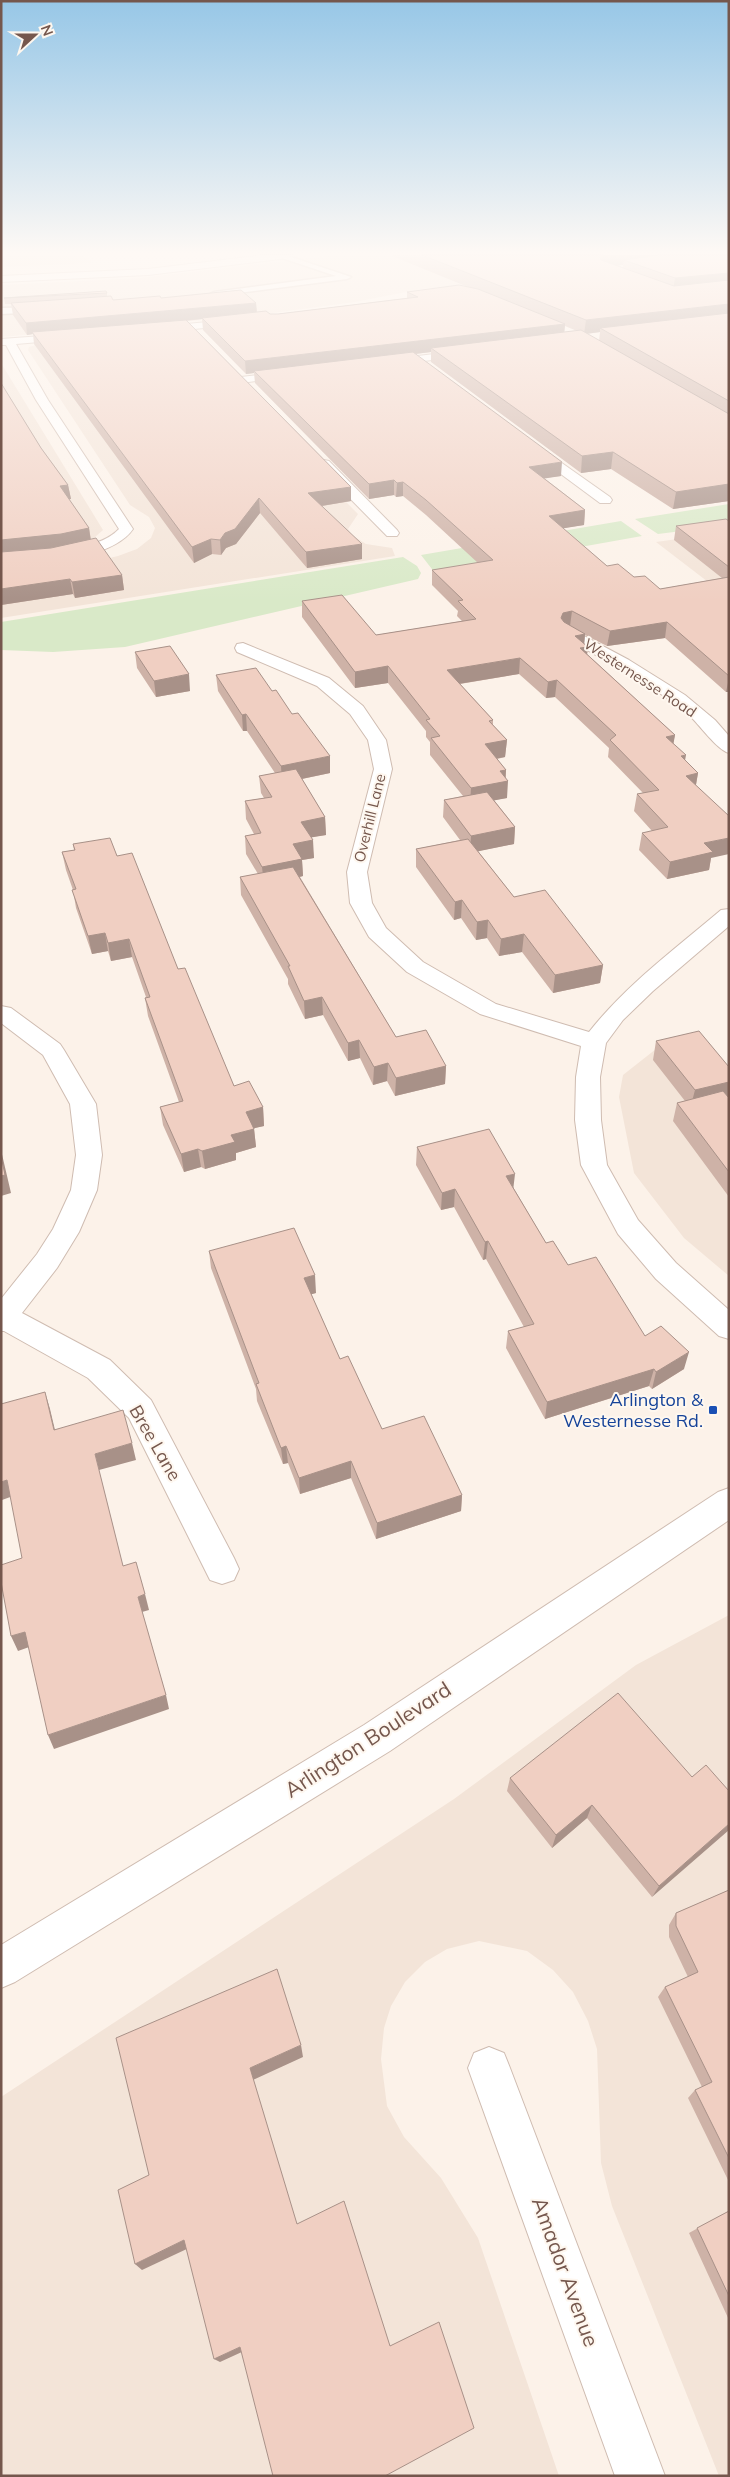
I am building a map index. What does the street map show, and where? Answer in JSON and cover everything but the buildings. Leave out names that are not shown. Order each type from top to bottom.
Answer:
[{"type":"street","points":[[1,562],[88,549],[114,542],[124,534],[126,529],[24,371]]},
{"type":"street","points":[[255,394],[238,377],[299,373]]},
{"type":"street","points":[[518,436],[605,500]]},
{"type":"street","points":[[316,456],[392,533]]},
{"type":"street","name":"Westernesse Road","points":[[569,633],[686,705],[708,723],[729,748]]},
{"type":"street","name":"Overhill Lane","points":[[243,648],[323,682],[356,710],[378,740],[383,769],[357,872],[361,903],[377,932],[415,967],[488,1008],[594,1042]]},
{"type":"street","points":[[727,919],[645,986],[615,1015],[594,1042],[588,1086],[588,1120],[594,1165],[628,1227],[666,1271],[729,1328]]},
{"type":"street","points":[[3,1013],[52,1050],[83,1104],[90,1155],[84,1190],[65,1232],[47,1262],[3,1318]]},
{"type":"street","name":"Bree Lane","points":[[3,1318],[99,1368],[140,1409],[222,1569]]},
{"type":"street","name":"Arlington Boulevard","points":[[1,1968],[377,1738],[501,1653],[729,1502]]},
{"type":"street","name":"Amador Avenue","points":[[489,2068],[640,2476]]},
{"type":"shaded area","points":[[1,371],[6,371],[103,530],[94,538],[1,552]]},
{"type":"shaded area","points":[[42,371],[176,371],[225,380],[358,514],[348,529],[352,535],[366,544],[392,548],[395,556],[1,618],[1,570],[97,561],[137,549],[151,538],[155,528],[149,517],[130,505]]},
{"type":"shaded area","points":[[729,532],[729,598],[656,542]]},
{"type":"shaded area","points":[[656,1049],[729,1073],[729,1276],[684,1238],[634,1173],[619,1097],[623,1075]]},
{"type":"shaded area","points":[[729,1615],[729,2476],[719,2476],[612,2206],[601,2163],[597,2049],[588,2021],[573,1992],[553,1970],[527,1951],[479,1941],[447,1949],[425,1962],[405,1982],[391,2006],[384,2028],[381,2059],[387,2106],[404,2137],[441,2178],[478,2238],[559,2476],[1,2476],[1,2097],[454,1799],[636,1665]]},
{"type":"green space","points":[[729,504],[729,525],[658,534],[635,519]]},
{"type":"green space","points":[[621,521],[642,536],[435,573],[421,555]]},
{"type":"green space","points":[[403,557],[417,566],[421,573],[418,579],[125,647],[53,652],[1,650],[1,622]]},
{"type":"place","name":"Arlington & Westernesse Rd.","points":[[713,1410]]}]
